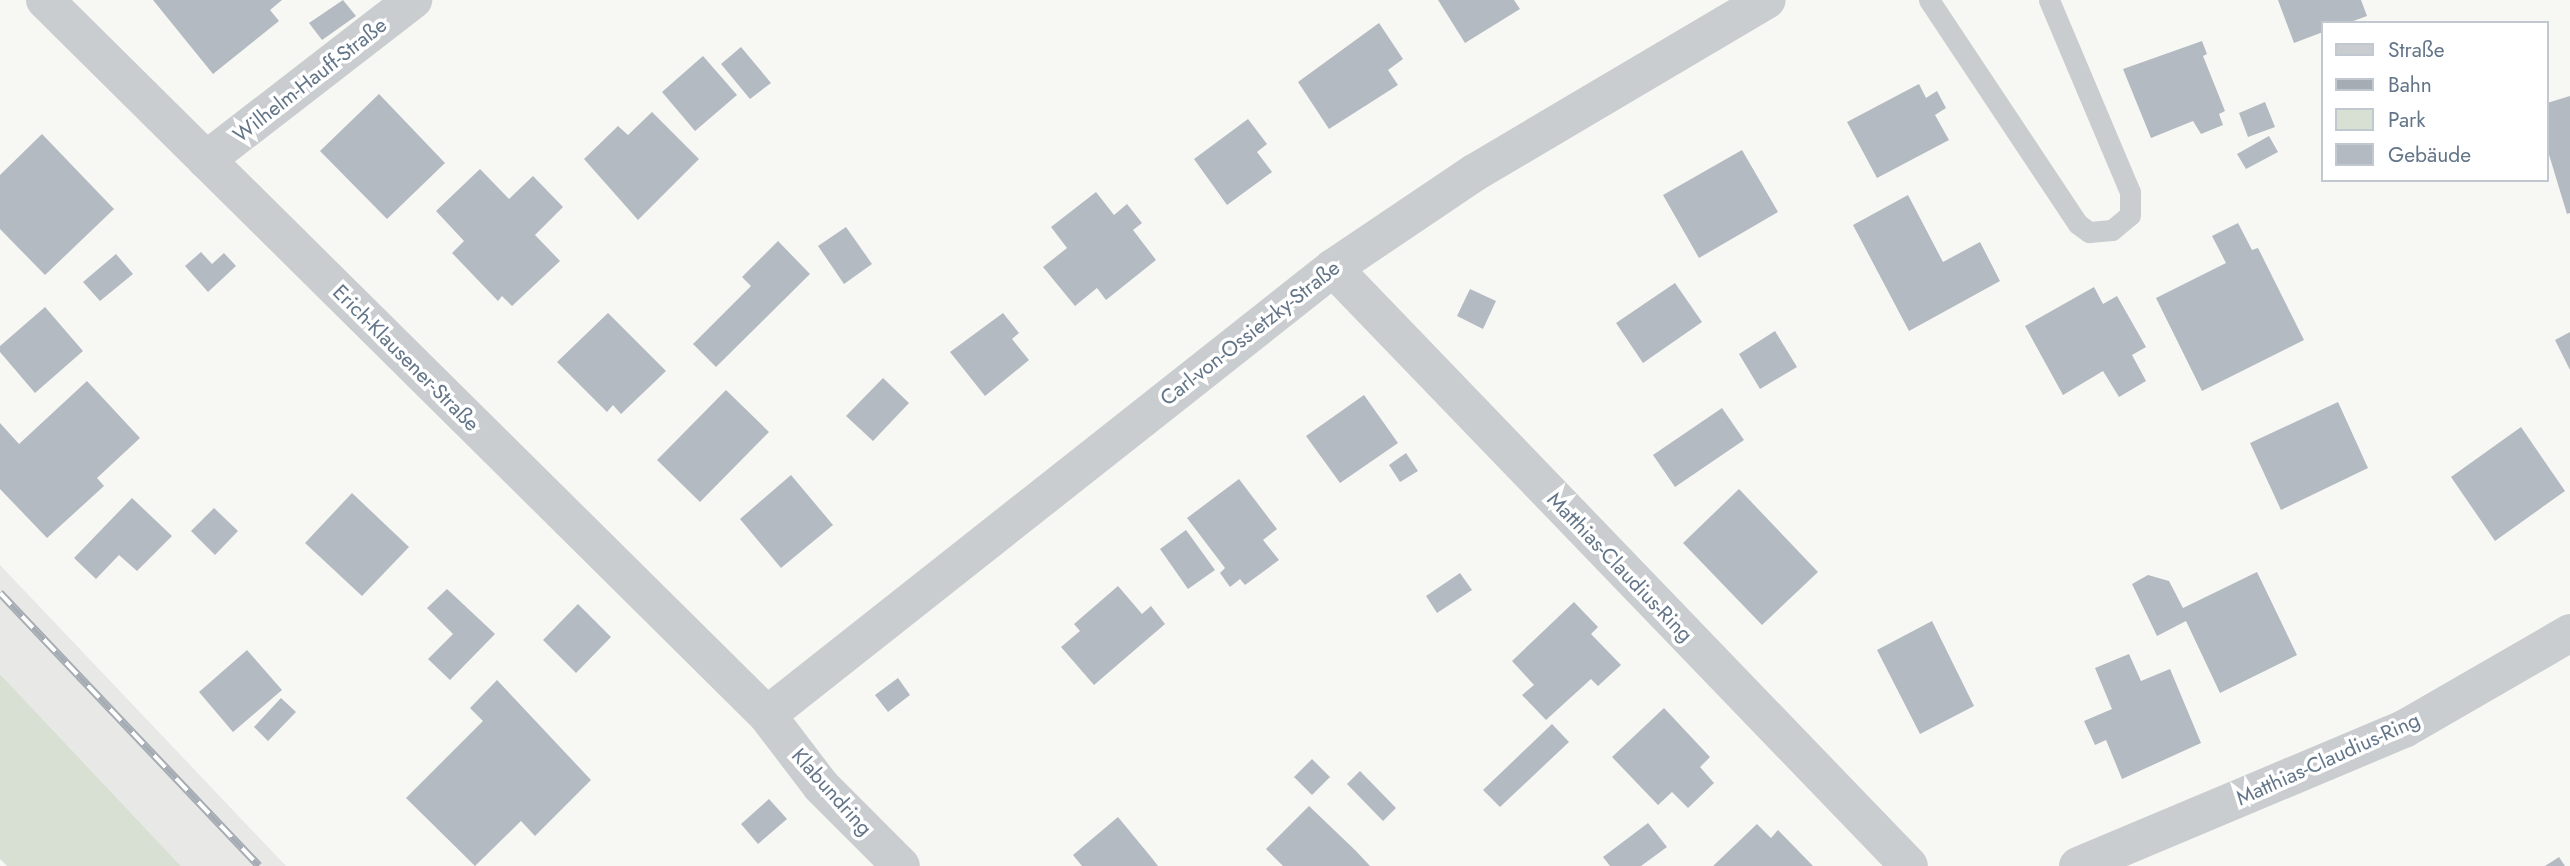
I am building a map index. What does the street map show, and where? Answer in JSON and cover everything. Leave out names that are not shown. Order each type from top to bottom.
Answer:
[{"type":"street","name":"Erich-Klausener-Straße","points":[[45,0],[767,715]]},
{"type":"street","name":"Wilhelm-Hauff-Straße","points":[[206,160],[413,0]]},
{"type":"street","name":"Carl-von-Ossietzky-Straße","points":[[767,715],[1333,268],[1474,173],[1767,0]]},
{"type":"street","name":"Matthias-Claudius-Ring","points":[[1333,268],[1909,866]]},
{"type":"street","name":"Matthias-Claudius-Ring","points":[[2078,866],[2404,729],[2570,633]]},
{"type":"street","name":"Klabundring","points":[[767,715],[821,786],[901,866]]},
{"type":"lane","points":[[1929,0],[2078,224],[2089,232],[2112,230],[2130,215],[2130,192],[2049,0]]},
{"type":"shaded area","points":[[0,565],[286,866],[181,866],[0,674]]},
{"type":"green space","points":[[0,674],[181,866],[7,866],[0,859]]},
{"type":"building","points":[[153,0],[282,0],[270,10],[279,21],[213,74]]},
{"type":"building","points":[[343,0],[356,16],[322,40],[309,23]]},
{"type":"building","points":[[1438,0],[1514,0],[1520,9],[1465,43]]},
{"type":"building","points":[[2278,0],[2361,0],[2367,16],[2353,21],[2322,21],[2322,32],[2294,43]]},
{"type":"building","points":[[1379,23],[1403,59],[1388,70],[1398,85],[1329,129],[1298,82]]},
{"type":"building","points":[[2202,41],[2207,54],[2203,56],[2225,111],[2219,114],[2223,125],[2201,134],[2193,121],[2151,138],[2123,69]]},
{"type":"building","points":[[741,47],[771,83],[750,99],[721,64]]},
{"type":"building","points":[[703,56],[737,95],[695,131],[662,92]]},
{"type":"building","points":[[1919,84],[1926,98],[1937,91],[1946,108],[1935,115],[1949,140],[1877,178],[1847,122]]},
{"type":"building","points":[[379,94],[445,163],[387,219],[320,151]]},
{"type":"building","points":[[2570,96],[2570,213],[2567,214],[2549,155],[2549,102]]},
{"type":"building","points":[[2265,102],[2275,127],[2248,137],[2239,113]]},
{"type":"building","points":[[652,112],[699,159],[638,220],[584,159],[618,126],[628,135]]},
{"type":"building","points":[[1248,119],[1267,144],[1257,152],[1272,172],[1227,205],[1194,159]]},
{"type":"building","points":[[42,134],[114,209],[45,275],[0,229],[0,175]]},
{"type":"building","points":[[2269,136],[2278,152],[2246,169],[2237,154]]},
{"type":"building","points":[[1742,150],[1778,212],[1699,258],[1663,195]]},
{"type":"building","points":[[480,169],[509,199],[533,176],[563,207],[535,235],[560,261],[512,306],[502,296],[498,301],[452,253],[464,241],[436,211]]},
{"type":"building","points":[[1096,192],[1114,215],[1127,204],[1142,223],[1133,230],[1156,260],[1106,300],[1097,288],[1075,306],[1043,267],[1067,248],[1051,227]]},
{"type":"building","points":[[1908,195],[1943,262],[1980,242],[2000,281],[1909,331],[1853,225]]},
{"type":"building","points":[[2238,223],[2252,250],[2258,248],[2304,340],[2202,391],[2156,298],[2226,263],[2212,236]]},
{"type":"building","points":[[846,227],[872,264],[844,284],[818,246]]},
{"type":"building","points":[[778,241],[810,274],[716,367],[693,344],[751,286],[742,277]]},
{"type":"building","points":[[201,252],[212,264],[224,253],[236,266],[208,292],[185,266]]},
{"type":"building","points":[[116,254],[133,274],[100,301],[83,282]]},
{"type":"building","points":[[1675,283],[1702,322],[1643,363],[1616,323]]},
{"type":"building","points":[[2094,287],[2103,304],[2117,296],[2146,347],[2132,355],[2146,381],[2119,397],[2103,371],[2063,395],[2025,326]]},
{"type":"building","points":[[1470,289],[1496,301],[1483,329],[1457,316]]},
{"type":"building","points":[[45,307],[83,351],[35,393],[0,352],[0,346]]},
{"type":"building","points":[[608,313],[666,371],[621,414],[613,405],[607,412],[557,362]]},
{"type":"building","points":[[1003,313],[1019,333],[1012,339],[1029,360],[985,396],[950,352]]},
{"type":"building","points":[[1775,331],[1797,367],[1760,389],[1739,354]]},
{"type":"building","points":[[2570,332],[2570,370],[2555,340]]},
{"type":"building","points":[[883,378],[909,403],[873,441],[846,416]]},
{"type":"building","points":[[87,381],[140,438],[97,478],[104,486],[47,538],[0,489],[0,423],[19,444]]},
{"type":"building","points":[[726,390],[769,432],[700,502],[657,460]]},
{"type":"building","points":[[1364,395],[1398,443],[1340,483],[1306,436]]},
{"type":"building","points":[[2338,402],[2368,468],[2281,510],[2250,443]]},
{"type":"building","points":[[1722,408],[1744,440],[1675,487],[1653,455]]},
{"type":"building","points":[[2521,427],[2565,491],[2495,541],[2451,477]]},
{"type":"building","points":[[1406,453],[1418,471],[1400,482],[1389,465]]},
{"type":"building","points":[[791,475],[833,525],[781,568],[740,519]]},
{"type":"building","points":[[1239,479],[1277,529],[1263,540],[1279,560],[1245,585],[1240,579],[1230,587],[1220,573],[1225,568],[1187,518]]},
{"type":"building","points":[[1739,489],[1818,572],[1762,625],[1683,543]]},
{"type":"building","points":[[352,493],[409,547],[362,596],[305,543]]},
{"type":"building","points":[[132,498],[172,536],[137,571],[119,555],[96,579],[74,558]]},
{"type":"building","points":[[214,508],[238,531],[215,555],[191,531]]},
{"type":"building","points":[[1186,530],[1215,570],[1188,589],[1160,549]]},
{"type":"building","points":[[2257,572],[2297,655],[2220,693],[2186,621],[2157,636],[2132,584],[2148,575],[2169,581],[2183,608]]},
{"type":"building","points":[[1460,573],[1472,590],[1437,613],[1426,596]]},
{"type":"building","points":[[1118,586],[1142,614],[1151,606],[1165,624],[1094,685],[1061,647],[1080,631],[1074,624]]},
{"type":"building","points":[[447,589],[495,634],[450,680],[428,659],[453,634],[427,608]]},
{"type":"building","points":[[1574,602],[1598,627],[1591,634],[1621,665],[1598,686],[1591,679],[1546,720],[1522,695],[1534,685],[1512,661]]},
{"type":"building","points":[[578,604],[611,637],[576,673],[543,640]]},
{"type":"building","points":[[1932,621],[1974,706],[1920,734],[1877,650]]},
{"type":"building","points":[[247,650],[282,690],[233,732],[199,692]]},
{"type":"building","points":[[2129,654],[2141,681],[2170,669],[2201,743],[2122,779],[2106,740],[2095,745],[2084,721],[2112,709],[2095,668]]},
{"type":"building","points":[[898,678],[910,695],[888,712],[875,695]]},
{"type":"building","points":[[497,680],[591,780],[535,836],[521,821],[475,866],[406,798],[483,721],[470,708]]},
{"type":"building","points":[[281,698],[296,712],[268,741],[254,727]]},
{"type":"building","points":[[1664,708],[1710,757],[1700,767],[1714,783],[1688,808],[1672,792],[1658,805],[1612,757]]},
{"type":"building","points":[[1552,724],[1569,742],[1500,807],[1483,790]]},
{"type":"building","points":[[1312,759],[1330,777],[1312,795],[1294,777]]},
{"type":"building","points":[[1360,771],[1396,808],[1383,821],[1347,784]]},
{"type":"building","points":[[769,799],[787,819],[758,844],[741,824]]},
{"type":"building","points":[[1309,806],[1370,866],[1283,866],[1266,849]]},
{"type":"building","points":[[1118,817],[1158,866],[1082,866],[1073,855]]},
{"type":"building","points":[[1648,823],[1667,847],[1641,866],[1610,866],[1603,857]]},
{"type":"building","points":[[1757,824],[1771,838],[1778,830],[1813,866],[1713,866]]},
{"type":"building","points":[[2559,857],[2565,866],[2545,866]]},
{"type":"railway","points":[[0,593],[259,866]]}]
